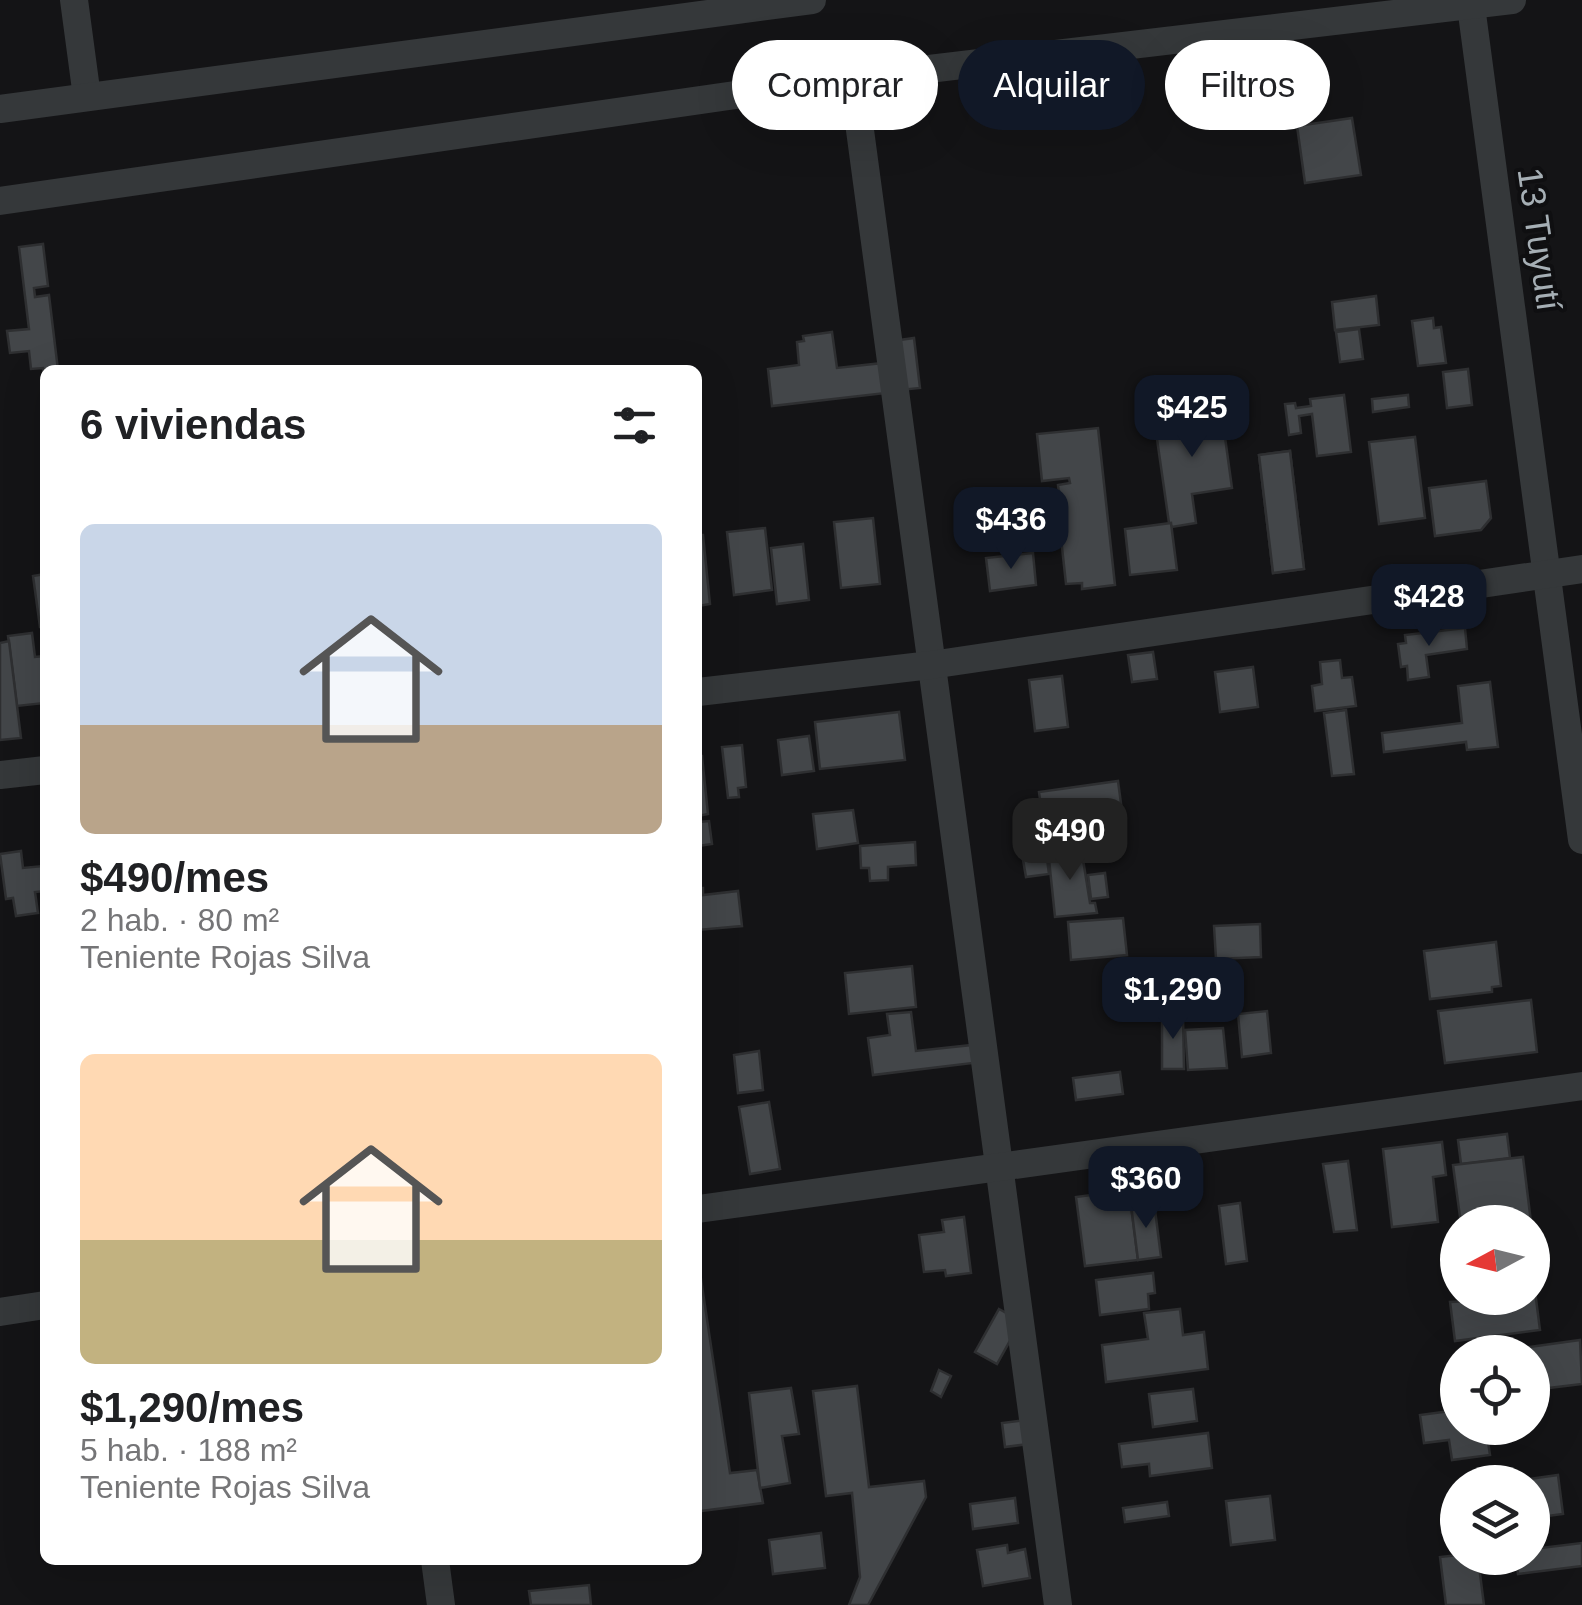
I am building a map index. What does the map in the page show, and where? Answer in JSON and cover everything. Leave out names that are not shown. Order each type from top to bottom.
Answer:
[{"type":"street","points":[[74,0],[87,97]]},
{"type":"street","points":[[0,108],[812,0]]},
{"type":"street","points":[[938,68],[1512,0]]},
{"type":"street","name":"13 Tuyutí","points":[[1471,6],[1582,840]]},
{"type":"street","points":[[0,201],[732,95]]},
{"type":"street","points":[[860,130],[1058,1605]]},
{"type":"street","points":[[702,692],[931,666],[1582,568]]},
{"type":"street","points":[[0,776],[40,771]]},
{"type":"street","points":[[702,1208],[1582,1086]]},
{"type":"street","points":[[0,1312],[40,1306]]},
{"type":"street","points":[[436,1565],[441,1605]]},
{"type":"building","points":[[1352,118],[1361,175],[1305,183],[1298,130],[1330,130],[1330,121]]},
{"type":"building","points":[[43,244],[48,286],[34,288],[35,297],[49,295],[57,365],[31,369],[29,351],[10,353],[7,331],[29,329],[19,247]]},
{"type":"building","points":[[1376,296],[1379,325],[1335,330],[1332,302]]},
{"type":"building","points":[[1433,318],[1434,328],[1441,327],[1446,363],[1418,366],[1412,321]]},
{"type":"building","points":[[1359,329],[1363,359],[1340,362],[1336,332]]},
{"type":"building","points":[[832,332],[837,368],[883,363],[886,393],[772,406],[768,369],[799,365],[797,342],[804,341],[803,336]]},
{"type":"building","points":[[914,338],[920,388],[891,391],[885,342]]},
{"type":"building","points":[[1468,369],[1472,405],[1447,408],[1443,372]]},
{"type":"building","points":[[1344,395],[1351,452],[1317,456],[1312,414],[1299,416],[1301,433],[1289,435],[1285,404],[1295,403],[1296,408],[1311,406],[1310,399]]},
{"type":"building","points":[[1408,395],[1409,407],[1373,412],[1372,399]]},
{"type":"building","points":[[1221,408],[1232,488],[1192,494],[1196,523],[1172,527],[1154,418]]},
{"type":"building","points":[[1098,428],[1115,585],[1082,589],[1082,583],[1066,584],[1061,538],[1045,539],[1042,505],[1050,505],[1048,495],[1059,494],[1058,485],[1070,483],[1069,478],[1042,481],[1037,434]]},
{"type":"building","points":[[1415,437],[1425,518],[1379,524],[1369,442]]},
{"type":"building","points":[[1290,451],[1304,569],[1273,573],[1259,455]]},
{"type":"building","points":[[1290,451],[1304,569],[1273,573],[1259,455]]},
{"type":"building","points":[[1486,481],[1491,518],[1481,530],[1435,536],[1429,488]]},
{"type":"building","points":[[873,518],[880,584],[841,588],[834,522]]},
{"type":"building","points":[[1171,523],[1177,570],[1130,575],[1125,529]]},
{"type":"building","points":[[765,528],[772,590],[734,595],[727,532]]},
{"type":"building","points":[[702,535],[703,535],[710,604],[702,605]]},
{"type":"building","points":[[803,544],[809,600],[777,604],[771,548]]},
{"type":"building","points":[[1033,553],[1036,585],[990,591],[986,558]]},
{"type":"building","points":[[40,575],[40,627],[33,576]]},
{"type":"building","points":[[1465,628],[1467,649],[1426,655],[1429,677],[1408,680],[1407,666],[1401,667],[1398,644],[1406,643],[1405,635]]},
{"type":"building","points":[[32,633],[35,657],[40,656],[40,704],[17,706],[8,636]]},
{"type":"building","points":[[9,641],[21,738],[0,740],[0,643]]},
{"type":"building","points":[[1153,652],[1157,679],[1132,682],[1128,655]]},
{"type":"building","points":[[1340,660],[1342,678],[1352,677],[1356,706],[1315,711],[1312,686],[1322,684],[1320,662]]},
{"type":"building","points":[[1253,667],[1258,707],[1220,712],[1215,672]]},
{"type":"building","points":[[1062,676],[1068,727],[1035,731],[1029,680]]},
{"type":"building","points":[[1490,682],[1498,747],[1467,750],[1466,742],[1384,752],[1382,733],[1462,723],[1458,686]]},
{"type":"building","points":[[1346,710],[1354,774],[1332,776],[1324,713]]},
{"type":"building","points":[[899,712],[905,760],[820,769],[815,722]]},
{"type":"building","points":[[809,736],[814,771],[782,775],[778,740]]},
{"type":"building","points":[[742,745],[746,787],[738,788],[739,797],[728,798],[722,747]]},
{"type":"building","points":[[702,756],[708,814],[702,815]]},
{"type":"building","points":[[1118,781],[1124,826],[1045,836],[1039,792]]},
{"type":"building","points":[[853,810],[858,843],[817,849],[813,814]]},
{"type":"building","points":[[709,821],[712,844],[702,845],[702,822]]},
{"type":"building","points":[[915,842],[916,865],[888,867],[888,880],[870,881],[869,868],[861,868],[860,846]]},
{"type":"building","points":[[1081,847],[1090,903],[1095,903],[1097,913],[1055,917],[1048,850]]},
{"type":"building","points":[[21,851],[23,868],[40,866],[40,892],[35,892],[38,913],[16,916],[13,898],[6,899],[0,854]]},
{"type":"building","points":[[1046,851],[1049,874],[1026,877],[1022,854]]},
{"type":"building","points":[[1105,873],[1108,897],[1091,899],[1088,875]]},
{"type":"building","points":[[702,888],[703,895],[738,891],[742,926],[702,930]]},
{"type":"building","points":[[1123,918],[1127,955],[1071,960],[1068,922]]},
{"type":"building","points":[[1260,924],[1261,957],[1216,959],[1214,926]]},
{"type":"building","points":[[1496,942],[1501,986],[1492,987],[1492,992],[1430,999],[1424,951]]},
{"type":"building","points":[[912,966],[916,1007],[849,1014],[845,973]]},
{"type":"building","points":[[1531,1000],[1537,1052],[1445,1063],[1438,1011]]},
{"type":"building","points":[[1267,1011],[1271,1053],[1242,1057],[1238,1014]]},
{"type":"building","points":[[911,1012],[916,1051],[972,1045],[973,1063],[873,1075],[868,1038],[890,1035],[887,1014]]},
{"type":"building","points":[[1162,1015],[1183,1015],[1184,1069],[1162,1069]]},
{"type":"building","points":[[1223,1028],[1227,1068],[1188,1070],[1185,1030]]},
{"type":"building","points":[[759,1051],[763,1090],[738,1093],[734,1055]]},
{"type":"building","points":[[1120,1072],[1123,1094],[1076,1100],[1073,1078]]},
{"type":"building","points":[[769,1102],[780,1169],[750,1174],[739,1107]]},
{"type":"building","points":[[1507,1134],[1510,1158],[1461,1164],[1458,1140]]},
{"type":"building","points":[[1442,1142],[1446,1175],[1433,1177],[1438,1222],[1392,1227],[1383,1149]]},
{"type":"building","points":[[1523,1157],[1529,1205],[1458,1205],[1453,1165]]},
{"type":"building","points":[[1348,1161],[1357,1230],[1334,1232],[1323,1164]]},
{"type":"building","points":[[1129,1190],[1138,1260],[1085,1266],[1076,1197]]},
{"type":"building","points":[[1154,1202],[1161,1257],[1138,1260],[1131,1205]]},
{"type":"building","points":[[1240,1203],[1247,1261],[1226,1264],[1219,1206]]},
{"type":"building","points":[[964,1217],[971,1273],[946,1276],[945,1270],[924,1272],[919,1235],[944,1232],[942,1220]]},
{"type":"building","points":[[1153,1273],[1155,1293],[1148,1294],[1149,1309],[1100,1315],[1096,1280]]},
{"type":"building","points":[[702,1286],[730,1473],[757,1470],[763,1503],[702,1511]]},
{"type":"building","points":[[999,1309],[1021,1321],[997,1364],[975,1352]]},
{"type":"building","points":[[1180,1309],[1183,1335],[1204,1332],[1208,1369],[1106,1382],[1102,1345],[1148,1339],[1144,1313]]},
{"type":"building","points":[[1452,1315],[1538,1315],[1540,1330],[1454,1335]]},
{"type":"building","points":[[1580,1340],[1582,1384],[1550,1388],[1550,1344]]},
{"type":"building","points":[[939,1370],[951,1376],[941,1397],[931,1391]]},
{"type":"building","points":[[857,1386],[869,1487],[924,1481],[926,1497],[868,1605],[849,1605],[860,1577],[852,1493],[826,1496],[813,1391]]},
{"type":"building","points":[[791,1388],[799,1434],[782,1436],[790,1483],[760,1488],[749,1393]]},
{"type":"building","points":[[1193,1389],[1197,1421],[1153,1427],[1149,1394]]},
{"type":"building","points":[[1440,1412],[1440,1441],[1424,1443],[1420,1415]]},
{"type":"building","points":[[1026,1420],[1029,1444],[1005,1447],[1002,1423]]},
{"type":"building","points":[[1208,1433],[1212,1468],[1150,1476],[1149,1464],[1122,1467],[1119,1444]]},
{"type":"building","points":[[1450,1445],[1489,1445],[1490,1455],[1452,1460]]},
{"type":"building","points":[[1558,1475],[1563,1514],[1550,1516],[1550,1476]]},
{"type":"building","points":[[1270,1496],[1275,1540],[1231,1545],[1226,1501]]},
{"type":"building","points":[[1015,1498],[1018,1523],[973,1529],[970,1504]]},
{"type":"building","points":[[1167,1502],[1169,1516],[1125,1522],[1123,1508]]},
{"type":"building","points":[[821,1533],[825,1568],[773,1574],[769,1540]]},
{"type":"building","points":[[1582,1543],[1582,1566],[1550,1570],[1550,1547]]},
{"type":"building","points":[[1007,1545],[1008,1553],[1025,1549],[1030,1578],[983,1586],[977,1550]]},
{"type":"building","points":[[1442,1575],[1480,1575],[1484,1605],[1446,1605]]},
{"type":"building","points":[[589,1585],[591,1605],[531,1605],[529,1591]]}]
